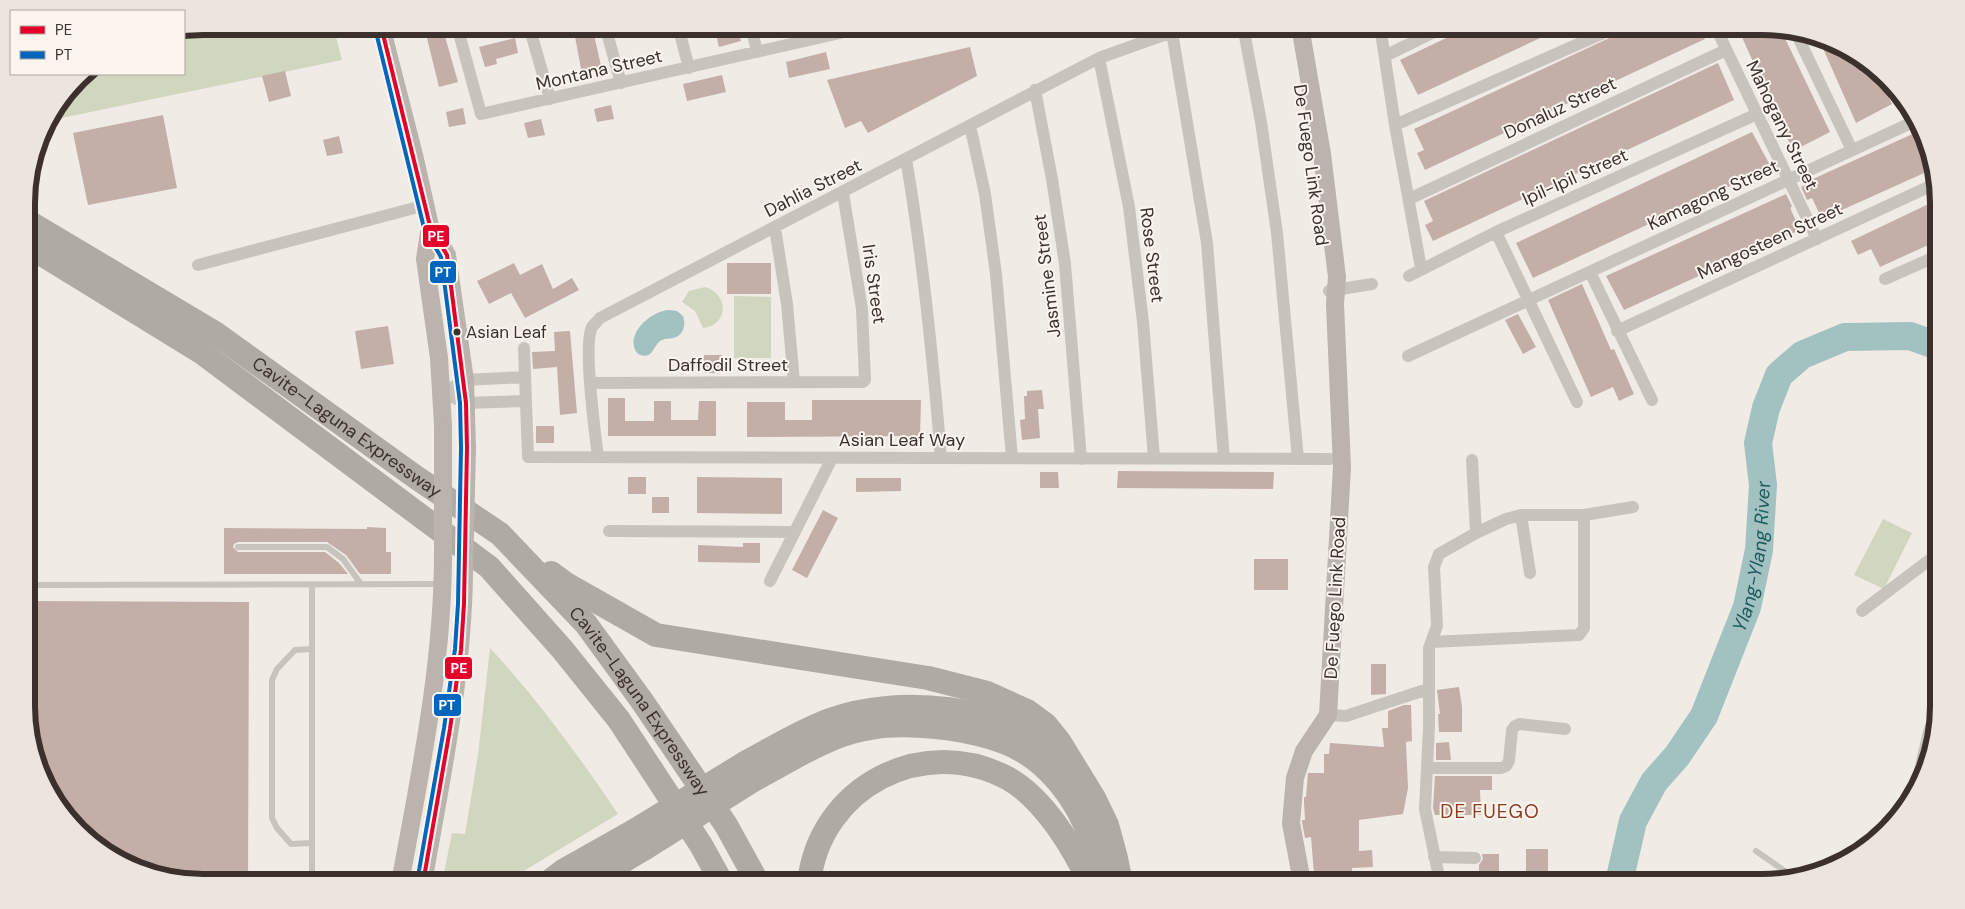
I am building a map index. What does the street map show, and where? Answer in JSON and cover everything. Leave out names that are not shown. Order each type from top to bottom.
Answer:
[{"type":"highway","name":"Cavite–Laguna Expressway","points":[[35,226],[215,333],[417,478],[500,534],[586,624],[642,701],[726,824],[753,874]]},
{"type":"highway","name":"Cavite–Laguna Expressway","points":[[35,250],[201,352],[489,567],[562,649],[619,720],[701,845],[717,874]]},
{"type":"highway","points":[[500,534],[566,584],[656,635],[893,672],[950,683],[1002,698],[1027,711],[1046,725],[1086,782],[1107,825],[1119,874]]},
{"type":"highway","points":[[598,874],[640,839],[750,771],[810,728],[831,719],[855,713],[879,709],[926,708],[977,714],[1024,731],[1056,752],[1086,782]]},
{"type":"highway","points":[[750,771],[865,729],[887,726],[934,727],[981,735],[1004,742],[1026,753],[1047,769],[1061,785],[1073,803],[1091,841],[1097,874]]},
{"type":"highway","points":[[811,874],[821,839],[835,815],[851,797],[883,775],[910,766],[935,762],[961,764],[986,769],[1022,788],[1045,811],[1077,856],[1086,874]]},
{"type":"highway","points":[[559,874],[640,839]]},
{"type":"main road","points":[[384,35],[430,226],[425,259],[443,393],[443,584],[436,674],[402,874]]},
{"type":"main road","name":"De Fuego Link Road","points":[[1290,35],[1312,156],[1334,295],[1342,467],[1328,715]]},
{"type":"main road","name":"De Fuego Link Road","points":[[1302,35],[1322,154],[1337,277],[1334,295]]},
{"type":"main road","points":[[424,874],[455,691],[463,624],[467,448],[465,380],[447,255],[430,226]]},
{"type":"main road","points":[[1300,874],[1291,824],[1295,778],[1304,751],[1328,715]]},
{"type":"street","name":"Montana Street","points":[[459,35],[481,114],[832,35]]},
{"type":"street","points":[[532,35],[550,99]]},
{"type":"street","points":[[607,35],[620,83]]},
{"type":"street","points":[[680,35],[689,68]]},
{"type":"street","points":[[753,35],[757,52]]},
{"type":"street","name":"Dahlia Street","points":[[598,457],[590,383],[589,337],[592,326],[600,318],[843,193],[1036,90],[1099,58],[1157,35]]},
{"type":"street","points":[[1173,35],[1207,243],[1224,459]]},
{"type":"street","points":[[1245,35],[1261,122],[1277,233],[1298,459]]},
{"type":"street","points":[[1382,35],[1395,125],[1422,268]]},
{"type":"street","points":[[1385,56],[1428,35]]},
{"type":"street","points":[[1395,125],[1599,35]]},
{"type":"street","name":"Mahogany Street","points":[[1719,35],[1817,239]]},
{"type":"street","points":[[1799,39],[1852,150]]},
{"type":"street","name":"Donaluz Street","points":[[1409,199],[1726,50]]},
{"type":"street","name":"Rose Street","points":[[1099,58],[1129,207],[1143,322],[1154,458]]},
{"type":"street","name":"Jasmine Street","points":[[1036,90],[1065,264],[1081,459]]},
{"type":"street","name":"Ipil-Ipil Street","points":[[1409,276],[1496,232],[1757,114]]},
{"type":"street","name":"Kamagong Street","points":[[1408,356],[1910,123]]},
{"type":"street","points":[[970,125],[985,194],[996,274],[1012,458]]},
{"type":"street","points":[[906,159],[926,293],[941,458]]},
{"type":"street","name":"Mangosteen Street","points":[[1617,331],[1929,187]]},
{"type":"street","name":"Iris Street","points":[[843,193],[862,309],[866,366],[865,380]]},
{"type":"street","points":[[198,265],[426,205]]},
{"type":"street","points":[[775,228],[787,304],[794,382]]},
{"type":"street","points":[[1496,232],[1577,402]]},
{"type":"street","points":[[1886,280],[1930,260]]},
{"type":"street","points":[[1590,272],[1652,400]]},
{"type":"street","points":[[1334,295],[1372,284]]},
{"type":"street","name":"Asian Leaf Way","points":[[524,348],[528,457],[1330,459]]},
{"type":"street","points":[[443,393],[465,380],[525,377]]},
{"type":"street","name":"Daffodil Street","points":[[590,383],[860,383],[865,380]]},
{"type":"street","points":[[443,393],[466,403],[526,401]]},
{"type":"street","points":[[770,581],[832,458]]},
{"type":"street","points":[[1472,460],[1476,533]]},
{"type":"street","points":[[1438,874],[1425,809],[1429,727],[1429,648],[1437,626],[1434,567],[1439,554],[1476,533],[1506,519],[1521,515],[1584,515],[1633,507]]},
{"type":"street","points":[[1521,515],[1530,573]]},
{"type":"street","points":[[1431,642],[1579,635],[1584,628],[1584,515]]},
{"type":"street","points":[[609,531],[795,532]]},
{"type":"street","points":[[1862,611],[1928,561],[1930,562]]},
{"type":"street","points":[[1328,715],[1346,716],[1428,689]]},
{"type":"street","points":[[1427,768],[1501,768],[1506,766],[1509,761],[1512,730],[1515,726],[1520,724],[1565,729]]},
{"type":"street","points":[[1434,857],[1475,858]]},
{"type":"lane","points":[[238,547],[327,547],[344,559],[361,584]]},
{"type":"lane","points":[[35,584],[443,584]]},
{"type":"lane","points":[[312,584],[312,874]]},
{"type":"lane","points":[[312,649],[295,650],[277,669],[272,680],[272,818],[277,828],[291,844],[312,843]]},
{"type":"lane","points":[[1756,851],[1786,872]]},
{"type":"green space","points":[[335,35],[342,60],[58,119],[77,92],[95,75],[185,75],[185,36]]},
{"type":"green space","points":[[705,287],[718,296],[722,302],[723,309],[718,321],[712,326],[703,328],[695,311],[682,302],[689,291]]},
{"type":"green space","points":[[734,296],[771,297],[771,358],[734,358]]},
{"type":"green space","points":[[1883,519],[1912,533],[1884,589],[1854,575]]},
{"type":"green space","points":[[490,648],[557,729],[618,814],[519,874],[444,874],[452,833],[465,834],[478,755]]},
{"type":"water","points":[[661,311],[677,311],[683,316],[684,326],[680,335],[662,340],[650,354],[643,356],[638,354],[634,347],[634,340],[640,326]]},
{"type":"building","points":[[426,35],[445,35],[458,82],[439,87]]},
{"type":"building","points":[[575,35],[594,35],[602,70],[582,74]]},
{"type":"building","points":[[716,35],[739,35],[741,41],[719,47]]},
{"type":"building","points":[[1452,35],[1547,35],[1418,95],[1400,60]]},
{"type":"building","points":[[1616,35],[1703,35],[1705,39],[1425,170],[1417,153],[1424,150],[1414,129]]},
{"type":"building","points":[[1741,35],[1784,37],[1830,132],[1793,151]]},
{"type":"building","points":[[515,38],[518,53],[496,59],[497,64],[485,67],[479,47]]},
{"type":"building","points":[[970,47],[977,76],[868,133],[861,121],[845,128],[827,80]]},
{"type":"building","points":[[1822,47],[1846,57],[1864,70],[1885,89],[1892,104],[1856,123]]},
{"type":"building","points":[[826,52],[830,69],[789,78],[786,62]]},
{"type":"building","points":[[1718,63],[1734,100],[1433,241],[1425,225],[1433,221],[1424,201]]},
{"type":"building","points":[[285,71],[291,96],[269,102],[262,76]]},
{"type":"building","points":[[722,75],[726,92],[687,101],[683,84]]},
{"type":"building","points":[[611,105],[614,119],[597,122],[594,109]]},
{"type":"building","points":[[463,108],[466,124],[449,127],[446,112]]},
{"type":"building","points":[[163,115],[177,188],[88,205],[73,133]]},
{"type":"building","points":[[541,119],[545,135],[528,138],[524,123]]},
{"type":"building","points":[[1752,132],[1771,167],[1533,278],[1516,243]]},
{"type":"building","points":[[1914,133],[1927,172],[1822,219],[1812,198],[1807,200],[1801,187],[1805,185],[1804,183]]},
{"type":"building","points":[[339,136],[343,153],[327,156],[323,140]]},
{"type":"building","points":[[1786,194],[1800,230],[1624,310],[1606,276]]},
{"type":"building","points":[[1930,203],[1930,244],[1880,267],[1871,249],[1858,255],[1851,241]]},
{"type":"building","points":[[514,263],[520,275],[542,264],[553,289],[572,278],[579,290],[525,318],[511,293],[489,304],[477,281]]},
{"type":"building","points":[[727,263],[771,263],[771,294],[727,294]]},
{"type":"building","points":[[1582,284],[1611,350],[1614,349],[1634,394],[1619,401],[1613,387],[1591,397],[1548,300]]},
{"type":"building","points":[[1518,314],[1536,347],[1523,354],[1505,320]]},
{"type":"building","points":[[388,326],[394,364],[361,369],[355,331]]},
{"type":"building","points":[[570,331],[577,413],[560,415],[557,367],[533,369],[532,352],[555,351],[554,332]]},
{"type":"building","points":[[704,355],[722,355],[722,373],[704,373]]},
{"type":"building","points":[[1042,390],[1044,409],[1038,409],[1040,438],[1022,440],[1020,420],[1025,419],[1024,396],[1027,396],[1027,391]]},
{"type":"building","points":[[608,398],[625,398],[625,421],[654,421],[654,401],[671,401],[671,420],[698,420],[699,401],[716,401],[716,436],[608,436]]},
{"type":"building","points":[[812,400],[921,400],[920,436],[747,437],[747,402],[785,402],[785,420],[812,420]]},
{"type":"building","points":[[536,426],[554,426],[554,443],[536,443]]},
{"type":"building","points":[[1118,471],[1274,472],[1273,489],[1117,488]]},
{"type":"building","points":[[1040,472],[1058,472],[1059,488],[1040,488]]},
{"type":"building","points":[[628,477],[646,477],[646,494],[628,494]]},
{"type":"building","points":[[697,477],[782,478],[782,514],[697,513]]},
{"type":"building","points":[[856,478],[901,478],[901,491],[856,492]]},
{"type":"building","points":[[652,497],[669,497],[669,513],[652,513]]},
{"type":"building","points":[[823,510],[838,518],[807,578],[792,570]]},
{"type":"building","points":[[367,527],[386,528],[386,552],[391,552],[391,574],[360,574],[346,555],[327,542],[238,542],[233,547],[238,552],[325,552],[339,563],[348,574],[224,574],[224,528],[367,529]]},
{"type":"building","points":[[743,543],[760,543],[760,563],[698,562],[698,545],[743,547]]},
{"type":"building","points":[[1254,559],[1288,559],[1288,590],[1254,590]]},
{"type":"building","points":[[35,601],[249,602],[248,874],[181,873],[149,865],[119,852],[84,825],[70,808],[57,790],[41,750],[36,728],[35,706]]},
{"type":"building","points":[[1371,664],[1386,664],[1386,694],[1371,695]]},
{"type":"building","points":[[1459,687],[1462,707],[1462,732],[1439,732],[1438,714],[1440,714],[1437,690]]},
{"type":"building","points":[[1404,705],[1411,705],[1412,741],[1406,742],[1408,788],[1403,814],[1359,820],[1359,851],[1372,850],[1373,867],[1314,874],[1311,837],[1305,838],[1302,822],[1302,820],[1305,820],[1304,797],[1306,797],[1308,773],[1324,773],[1324,754],[1329,754],[1330,743],[1384,747],[1382,728],[1388,728],[1388,711]]},
{"type":"building","points":[[1449,742],[1451,760],[1436,760],[1436,743]]},
{"type":"building","points":[[1435,776],[1492,776],[1492,790],[1480,790],[1481,815],[1435,815],[1433,808]]},
{"type":"building","points":[[1526,849],[1548,849],[1548,871],[1526,871]]},
{"type":"building","points":[[1482,854],[1499,854],[1499,872],[1479,872],[1479,865],[1483,859]]},
{"type":"waterway","name":"Ylang-Ylang River","points":[[1621,874],[1633,821],[1654,782],[1677,756],[1704,716],[1747,607],[1759,550],[1763,485],[1758,443],[1766,408],[1779,375],[1802,355],[1845,337],[1910,336],[1930,343]]},
{"type":"transit line","name":"PT","points":[[377,35],[424,228],[441,257],[460,403],[458,604],[455,649],[444,728],[418,874]]},
{"type":"transit line","name":"PE","points":[[383,35],[430,226],[447,255],[466,403],[464,604],[461,650],[450,729],[425,874]]},
{"type":"place","name":"Asian Leaf","points":[[457,332]]},
{"type":"district","name":"DE FUEGO","points":[[1490,811]]}]
